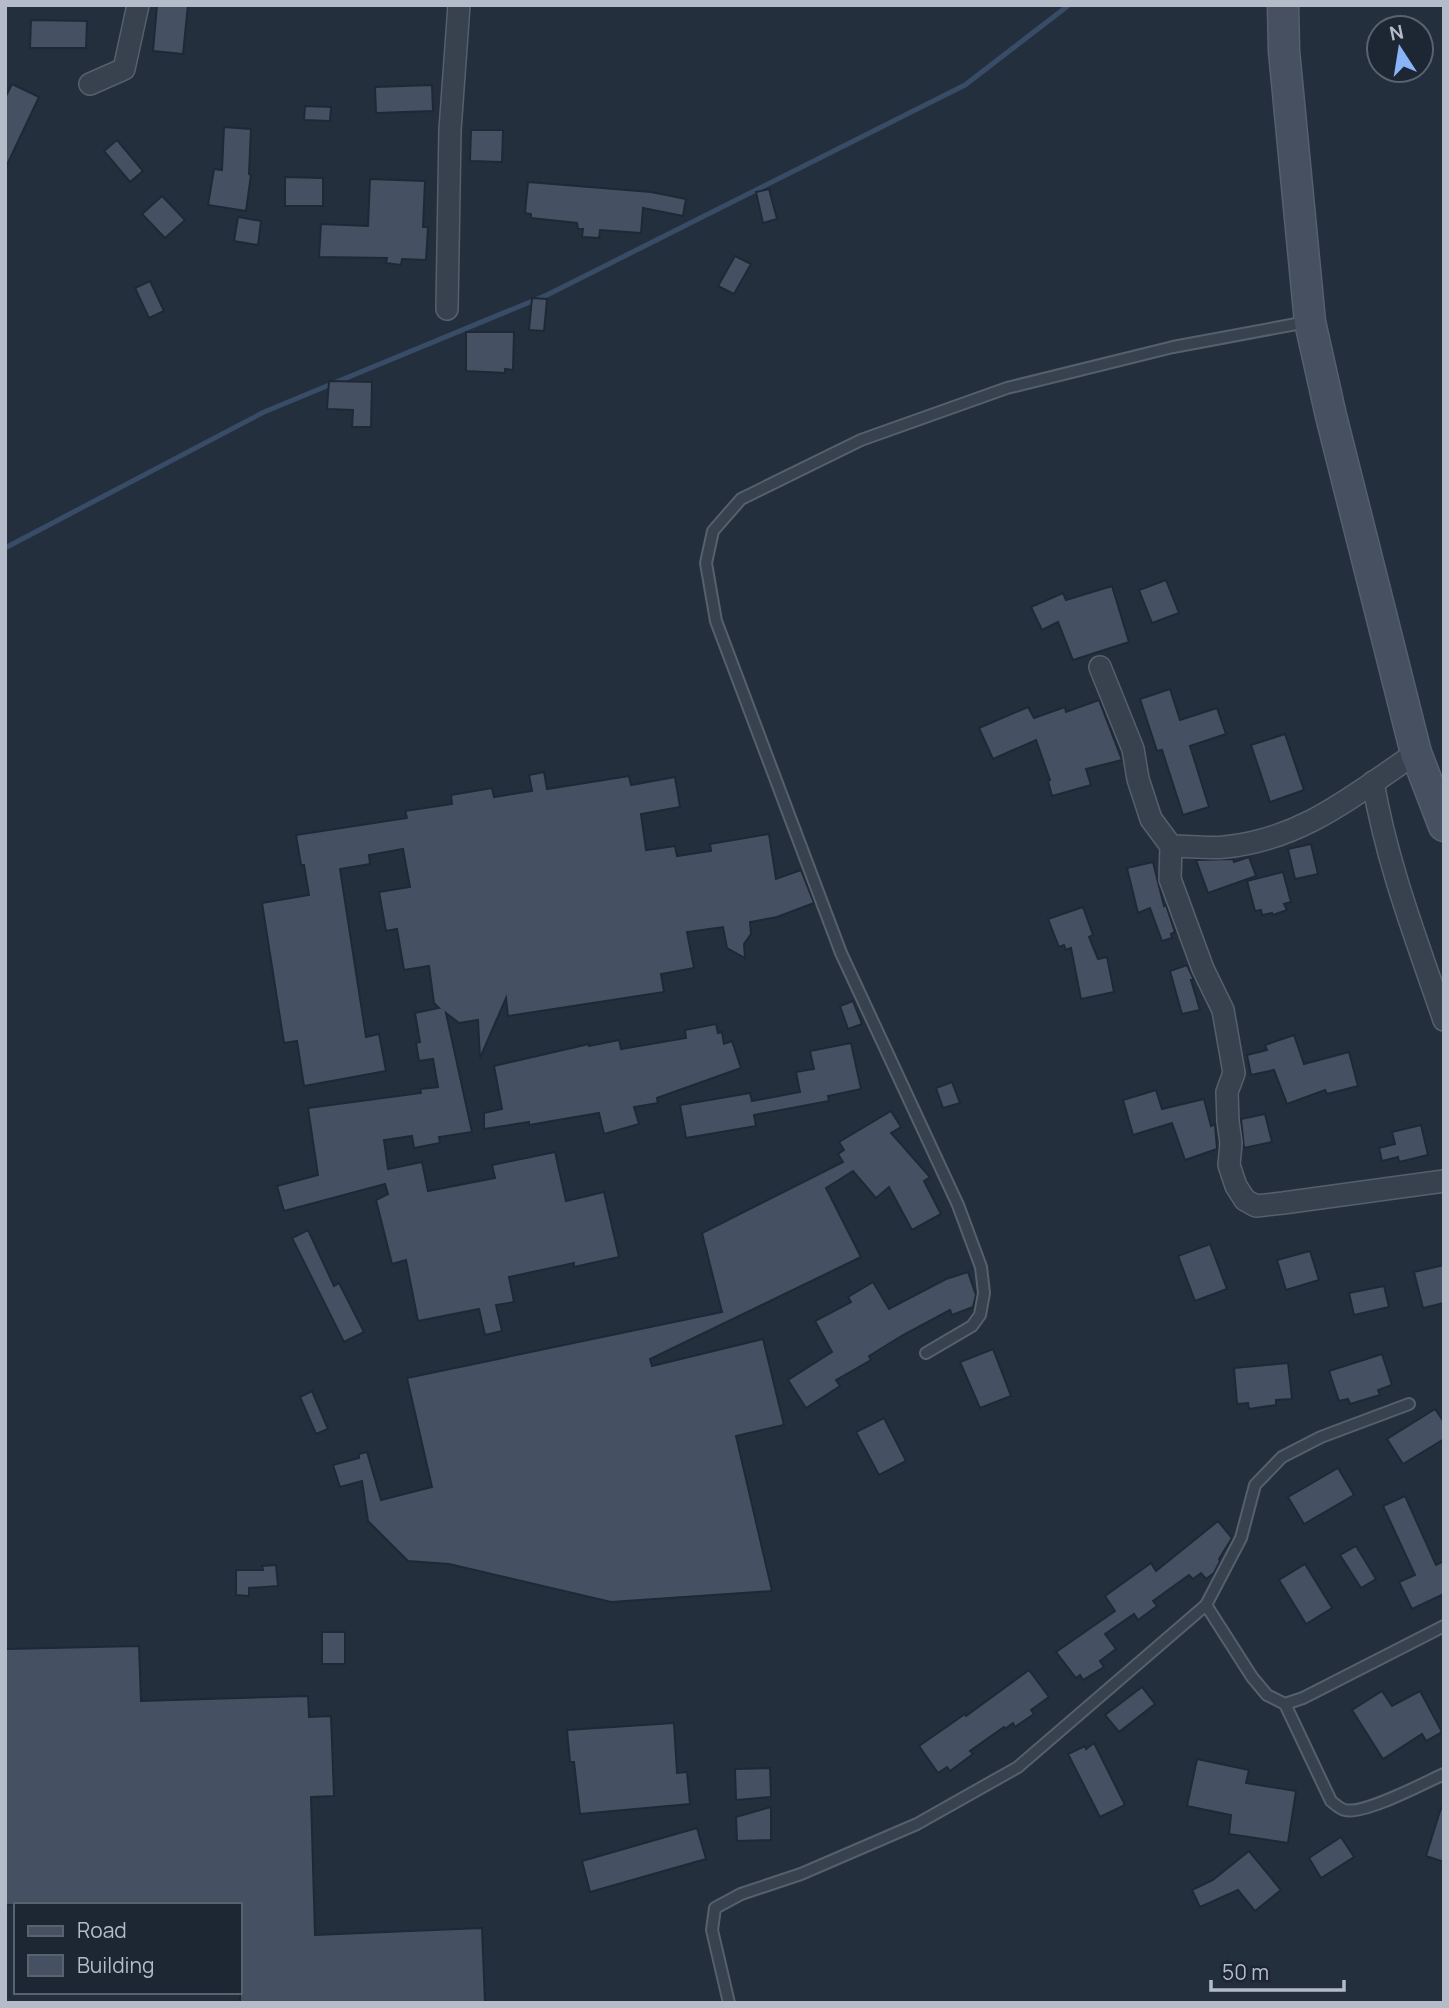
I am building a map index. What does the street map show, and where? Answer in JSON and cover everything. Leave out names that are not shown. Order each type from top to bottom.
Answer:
[{"type":"main road","points":[[1283,5],[1284,51],[1310,322],[1416,753],[1444,826]]},
{"type":"street","points":[[90,84],[124,69],[138,5]]},
{"type":"street","points":[[447,309],[450,130],[459,5]]},
{"type":"street","points":[[1100,667],[1133,749],[1138,779],[1151,819],[1171,846],[1170,879],[1203,969],[1223,1010],[1234,1073],[1227,1092],[1231,1143],[1229,1165],[1236,1186],[1245,1200],[1256,1206],[1444,1181]]},
{"type":"street","points":[[1171,846],[1224,847],[1279,836],[1317,820],[1416,753]]},
{"type":"street","points":[[1373,782],[1380,821],[1402,900],[1444,1020]]},
{"type":"lane","points":[[926,1353],[972,1326],[980,1315],[984,1293],[981,1267],[958,1205],[841,953],[716,621],[706,563],[713,531],[741,499],[861,440],[1007,388],[1173,347],[1310,322]]},
{"type":"lane","points":[[729,2003],[712,1930],[715,1908],[741,1894],[801,1874],[917,1824],[1018,1767],[1206,1605],[1241,1538],[1255,1485],[1282,1457],[1321,1437],[1409,1404]]},
{"type":"lane","points":[[1206,1605],[1266,1695],[1285,1704],[1331,1801],[1345,1810],[1359,1810],[1388,1800],[1444,1774]]},
{"type":"lane","points":[[1285,1704],[1303,1698],[1444,1626]]},
{"type":"building","points":[[157,5],[188,5],[183,54],[153,51]]},
{"type":"building","points":[[31,20],[87,21],[86,48],[30,48]]},
{"type":"building","points":[[12,84],[39,97],[5,169],[5,98]]},
{"type":"building","points":[[432,85],[433,111],[376,113],[375,87]]},
{"type":"building","points":[[305,106],[331,107],[330,121],[304,120]]},
{"type":"building","points":[[224,127],[251,129],[251,175],[246,211],[208,205],[214,169],[222,170]]},
{"type":"building","points":[[471,130],[503,130],[502,162],[470,161]]},
{"type":"building","points":[[117,140],[143,171],[130,182],[104,151]]},
{"type":"building","points":[[285,177],[323,178],[323,206],[285,206]]},
{"type":"building","points":[[370,179],[425,181],[423,227],[428,227],[426,260],[402,259],[401,265],[386,263],[387,258],[319,257],[321,224],[368,226]]},
{"type":"building","points":[[528,182],[651,192],[686,199],[683,216],[643,208],[641,233],[600,230],[599,238],[582,237],[583,229],[578,229],[577,223],[531,218],[531,214],[525,213]]},
{"type":"building","points":[[769,189],[777,219],[763,223],[756,192]]},
{"type":"building","points":[[162,196],[185,220],[165,238],[142,214]]},
{"type":"building","points":[[238,217],[261,221],[258,245],[234,241]]},
{"type":"building","points":[[735,256],[751,264],[734,294],[718,286]]},
{"type":"building","points":[[150,281],[164,311],[149,318],[135,288]]},
{"type":"building","points":[[532,298],[547,299],[544,331],[529,330]]},
{"type":"building","points":[[466,332],[514,332],[513,370],[505,369],[505,373],[466,371]]},
{"type":"building","points":[[329,381],[372,382],[371,427],[352,427],[353,410],[327,409]]},
{"type":"building","points":[[1166,580],[1179,613],[1152,623],[1139,590]]},
{"type":"building","points":[[1112,586],[1129,642],[1073,660],[1058,622],[1042,630],[1031,607],[1063,593],[1066,600]]},
{"type":"building","points":[[1170,689],[1180,720],[1217,708],[1226,734],[1190,746],[1209,807],[1183,815],[1162,750],[1157,751],[1140,699]]},
{"type":"building","points":[[1099,700],[1122,760],[1086,769],[1091,785],[1052,796],[1048,781],[1050,780],[1036,740],[993,759],[979,728],[1028,707],[1034,718],[1065,707],[1066,712]]},
{"type":"building","points":[[1285,734],[1304,790],[1270,802],[1251,745]]},
{"type":"building","points":[[544,772],[547,789],[629,776],[631,785],[675,777],[680,807],[641,814],[646,850],[675,846],[677,856],[711,851],[710,844],[769,834],[776,879],[801,870],[814,903],[777,917],[750,922],[751,934],[744,944],[745,958],[727,948],[723,927],[687,932],[694,968],[661,974],[664,992],[508,1016],[506,998],[480,1058],[478,1020],[459,1023],[446,1013],[472,1132],[439,1137],[440,1143],[414,1148],[412,1136],[384,1140],[388,1169],[422,1162],[428,1191],[495,1178],[492,1165],[555,1152],[566,1201],[604,1192],[619,1257],[574,1267],[574,1263],[509,1277],[514,1302],[496,1305],[502,1331],[485,1335],[479,1309],[418,1321],[406,1260],[392,1264],[376,1200],[388,1194],[385,1184],[284,1211],[277,1186],[318,1175],[308,1108],[421,1093],[420,1089],[438,1087],[433,1059],[419,1061],[416,1043],[420,1042],[415,1013],[439,1008],[434,1003],[429,966],[404,970],[397,929],[386,931],[379,892],[410,887],[403,849],[369,855],[370,864],[340,869],[366,1037],[379,1034],[386,1071],[304,1086],[297,1041],[284,1043],[262,903],[309,895],[296,835],[407,818],[405,811],[452,804],[451,795],[492,788],[494,797],[532,791],[529,775]]},
{"type":"building","points":[[1311,844],[1318,874],[1295,879],[1288,849]]},
{"type":"building","points":[[1249,857],[1256,876],[1208,893],[1196,860],[1233,859],[1234,862]]},
{"type":"building","points":[[1153,862],[1164,906],[1166,905],[1175,932],[1171,934],[1172,938],[1162,941],[1150,908],[1138,913],[1127,868]]},
{"type":"building","points":[[1283,872],[1291,902],[1284,904],[1287,910],[1273,915],[1262,915],[1261,910],[1255,911],[1247,881]]},
{"type":"building","points":[[1083,907],[1093,935],[1089,937],[1098,959],[1107,957],[1114,992],[1081,999],[1071,948],[1066,950],[1064,945],[1059,947],[1048,919]]},
{"type":"building","points":[[1187,965],[1194,980],[1191,980],[1200,1010],[1182,1014],[1170,971]]},
{"type":"building","points":[[853,1001],[862,1024],[848,1029],[840,1006]]},
{"type":"building","points":[[716,1024],[718,1033],[722,1032],[724,1044],[732,1041],[741,1068],[657,1098],[658,1103],[634,1107],[639,1124],[604,1134],[599,1113],[529,1125],[529,1122],[484,1129],[484,1113],[502,1109],[494,1066],[589,1044],[619,1040],[621,1049],[686,1038],[685,1030]]},
{"type":"building","points":[[1294,1035],[1304,1064],[1349,1052],[1358,1086],[1327,1094],[1325,1090],[1287,1104],[1274,1070],[1251,1075],[1247,1055],[1267,1050],[1265,1045]]},
{"type":"building","points":[[851,1043],[861,1089],[828,1096],[829,1101],[754,1115],[756,1126],[686,1138],[680,1105],[750,1093],[752,1101],[800,1092],[796,1072],[814,1069],[810,1051]]},
{"type":"building","points":[[952,1082],[960,1103],[943,1108],[936,1088]]},
{"type":"building","points":[[1156,1090],[1162,1109],[1204,1099],[1211,1126],[1215,1124],[1217,1149],[1185,1160],[1172,1123],[1133,1135],[1123,1100]]},
{"type":"building","points":[[891,1111],[901,1127],[891,1133],[930,1177],[924,1181],[941,1214],[912,1230],[889,1187],[876,1198],[853,1171],[826,1188],[861,1257],[650,1359],[652,1366],[763,1339],[784,1425],[736,1436],[772,1591],[611,1602],[449,1564],[408,1561],[368,1521],[362,1481],[340,1487],[333,1465],[359,1458],[359,1454],[367,1452],[381,1500],[432,1487],[407,1378],[722,1312],[702,1233],[843,1162],[838,1154],[844,1150],[839,1142]]},
{"type":"building","points":[[1265,1114],[1272,1142],[1244,1148],[1241,1119]]},
{"type":"building","points":[[1421,1125],[1428,1155],[1399,1162],[1398,1157],[1382,1161],[1379,1148],[1395,1144],[1392,1132]]},
{"type":"building","points":[[308,1230],[334,1286],[339,1283],[364,1332],[344,1342],[292,1238]]},
{"type":"building","points":[[1210,1244],[1227,1289],[1195,1301],[1178,1256]]},
{"type":"building","points":[[1310,1251],[1319,1280],[1286,1290],[1277,1260]]},
{"type":"building","points":[[1444,1265],[1444,1303],[1423,1308],[1414,1272]]},
{"type":"building","points":[[968,1272],[976,1295],[973,1307],[952,1315],[950,1310],[903,1335],[869,1356],[871,1360],[836,1380],[840,1386],[806,1408],[788,1380],[832,1352],[815,1321],[851,1302],[848,1297],[873,1282],[889,1309],[946,1279]]},
{"type":"building","points":[[1384,1286],[1389,1307],[1354,1315],[1349,1293]]},
{"type":"building","points":[[993,1349],[1011,1396],[980,1408],[960,1362]]},
{"type":"building","points":[[1382,1354],[1392,1385],[1378,1390],[1380,1395],[1350,1404],[1348,1399],[1339,1401],[1329,1371]]},
{"type":"building","points":[[1288,1363],[1292,1399],[1276,1400],[1276,1405],[1249,1409],[1248,1403],[1237,1404],[1234,1368]]},
{"type":"building","points":[[312,1391],[328,1429],[316,1434],[300,1397]]},
{"type":"building","points":[[1435,1409],[1444,1422],[1444,1439],[1403,1464],[1387,1439]]},
{"type":"building","points":[[884,1418],[906,1461],[879,1475],[856,1432]]},
{"type":"building","points":[[1338,1468],[1354,1495],[1304,1524],[1288,1497]]},
{"type":"building","points":[[1405,1496],[1436,1565],[1444,1561],[1444,1594],[1412,1609],[1399,1582],[1415,1575],[1383,1506]]},
{"type":"building","points":[[1218,1521],[1232,1538],[1214,1573],[1206,1579],[1201,1573],[1193,1579],[1189,1575],[1153,1601],[1157,1606],[1138,1620],[1134,1614],[1105,1634],[1116,1649],[1100,1661],[1104,1667],[1083,1680],[1080,1675],[1076,1678],[1056,1652],[1115,1611],[1105,1596],[1151,1563],[1156,1571]]},
{"type":"building","points":[[1356,1546],[1376,1579],[1361,1588],[1340,1555]]},
{"type":"building","points":[[1305,1564],[1332,1608],[1306,1624],[1279,1580]]},
{"type":"building","points":[[276,1565],[278,1586],[249,1588],[249,1596],[236,1595],[236,1570],[263,1570],[262,1566]]},
{"type":"building","points":[[322,1632],[345,1632],[345,1664],[322,1664]]},
{"type":"building","points":[[139,1646],[141,1701],[308,1696],[309,1717],[331,1716],[334,1796],[311,1797],[315,1935],[482,1928],[485,2003],[240,2003],[242,1903],[5,1905],[5,1649]]},
{"type":"building","points":[[1029,1670],[1049,1697],[1031,1710],[1034,1714],[1015,1727],[1013,1723],[1005,1729],[1004,1727],[970,1751],[973,1754],[950,1771],[947,1767],[938,1773],[919,1746]]},
{"type":"building","points":[[1142,1687],[1155,1704],[1119,1732],[1105,1715]]},
{"type":"building","points":[[1382,1691],[1392,1706],[1420,1691],[1442,1732],[1426,1741],[1422,1734],[1383,1759],[1352,1710]]},
{"type":"building","points":[[674,1723],[677,1773],[687,1772],[690,1804],[580,1814],[567,1730]]},
{"type":"building","points":[[1094,1743],[1125,1805],[1100,1817],[1068,1754],[1085,1746],[1086,1749]]},
{"type":"building","points":[[1197,1759],[1249,1770],[1246,1783],[1296,1791],[1288,1843],[1229,1834],[1231,1815],[1187,1806]]},
{"type":"building","points":[[770,1768],[771,1797],[736,1800],[735,1769]]},
{"type":"building","points":[[771,1807],[771,1840],[737,1841],[736,1817]]},
{"type":"building","points":[[1441,1808],[1444,1809],[1444,1862],[1426,1856]]},
{"type":"building","points":[[697,1828],[706,1859],[590,1892],[582,1861]]},
{"type":"building","points":[[1341,1837],[1354,1857],[1321,1878],[1309,1858]]},
{"type":"building","points":[[1249,1851],[1281,1890],[1255,1911],[1238,1890],[1200,1907],[1192,1890],[1213,1880]]},
{"type":"waterway","points":[[5,548],[264,412],[547,295],[965,85],[1069,5]]}]
